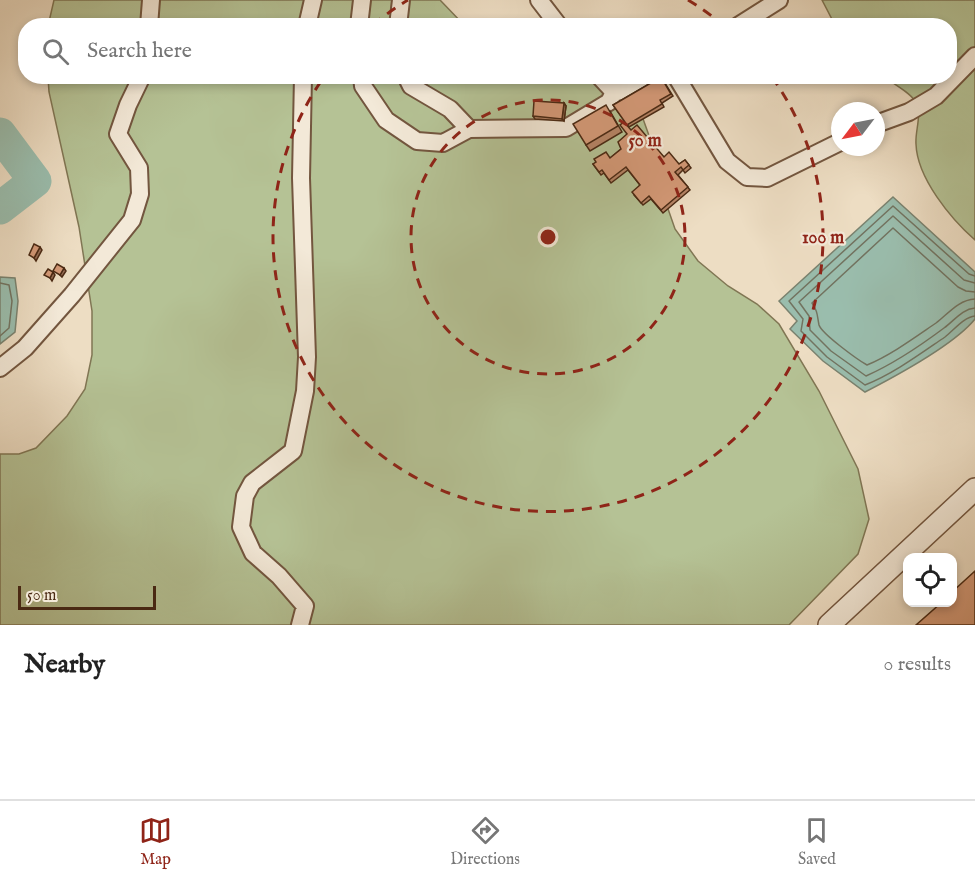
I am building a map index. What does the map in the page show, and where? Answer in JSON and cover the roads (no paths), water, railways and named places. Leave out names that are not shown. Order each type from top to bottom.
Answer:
[{"type":"street","points":[[150,18],[151,0]]},
{"type":"street","points":[[310,18],[313,0]]},
{"type":"street","points":[[360,18],[363,0]]},
{"type":"street","points":[[399,18],[401,0]]},
{"type":"street","points":[[539,0],[553,18]]},
{"type":"street","points":[[751,18],[779,0]]},
{"type":"street","points":[[957,74],[975,56]]},
{"type":"street","points":[[0,368],[25,348],[72,295],[132,220],[140,194],[139,168],[118,134],[138,84]]},
{"type":"street","points":[[300,625],[304,606],[279,576],[253,553],[241,527],[245,496],[252,483],[293,452],[305,391],[307,357],[301,178],[303,84]]},
{"type":"street","points":[[363,84],[386,120],[417,141],[443,143],[469,129],[566,128],[609,102],[614,92]]},
{"type":"street","points":[[410,84],[450,109],[469,129]]},
{"type":"street","points":[[606,84],[614,92],[628,92],[642,84]]},
{"type":"street","points":[[681,84],[727,161],[747,177],[767,178],[831,146]]},
{"type":"street","points":[[885,121],[909,112],[936,96],[948,84]]},
{"type":"street","points":[[829,625],[975,489]]},
{"type":"water","points":[[893,197],[975,272],[975,319],[966,329],[939,349],[865,392],[823,361],[790,329],[797,321],[779,301]]},
{"type":"water","points":[[0,277],[15,278],[18,301],[15,332],[0,344]]},
{"type":"waterway","points":[[0,134],[35,181],[0,208]]}]
